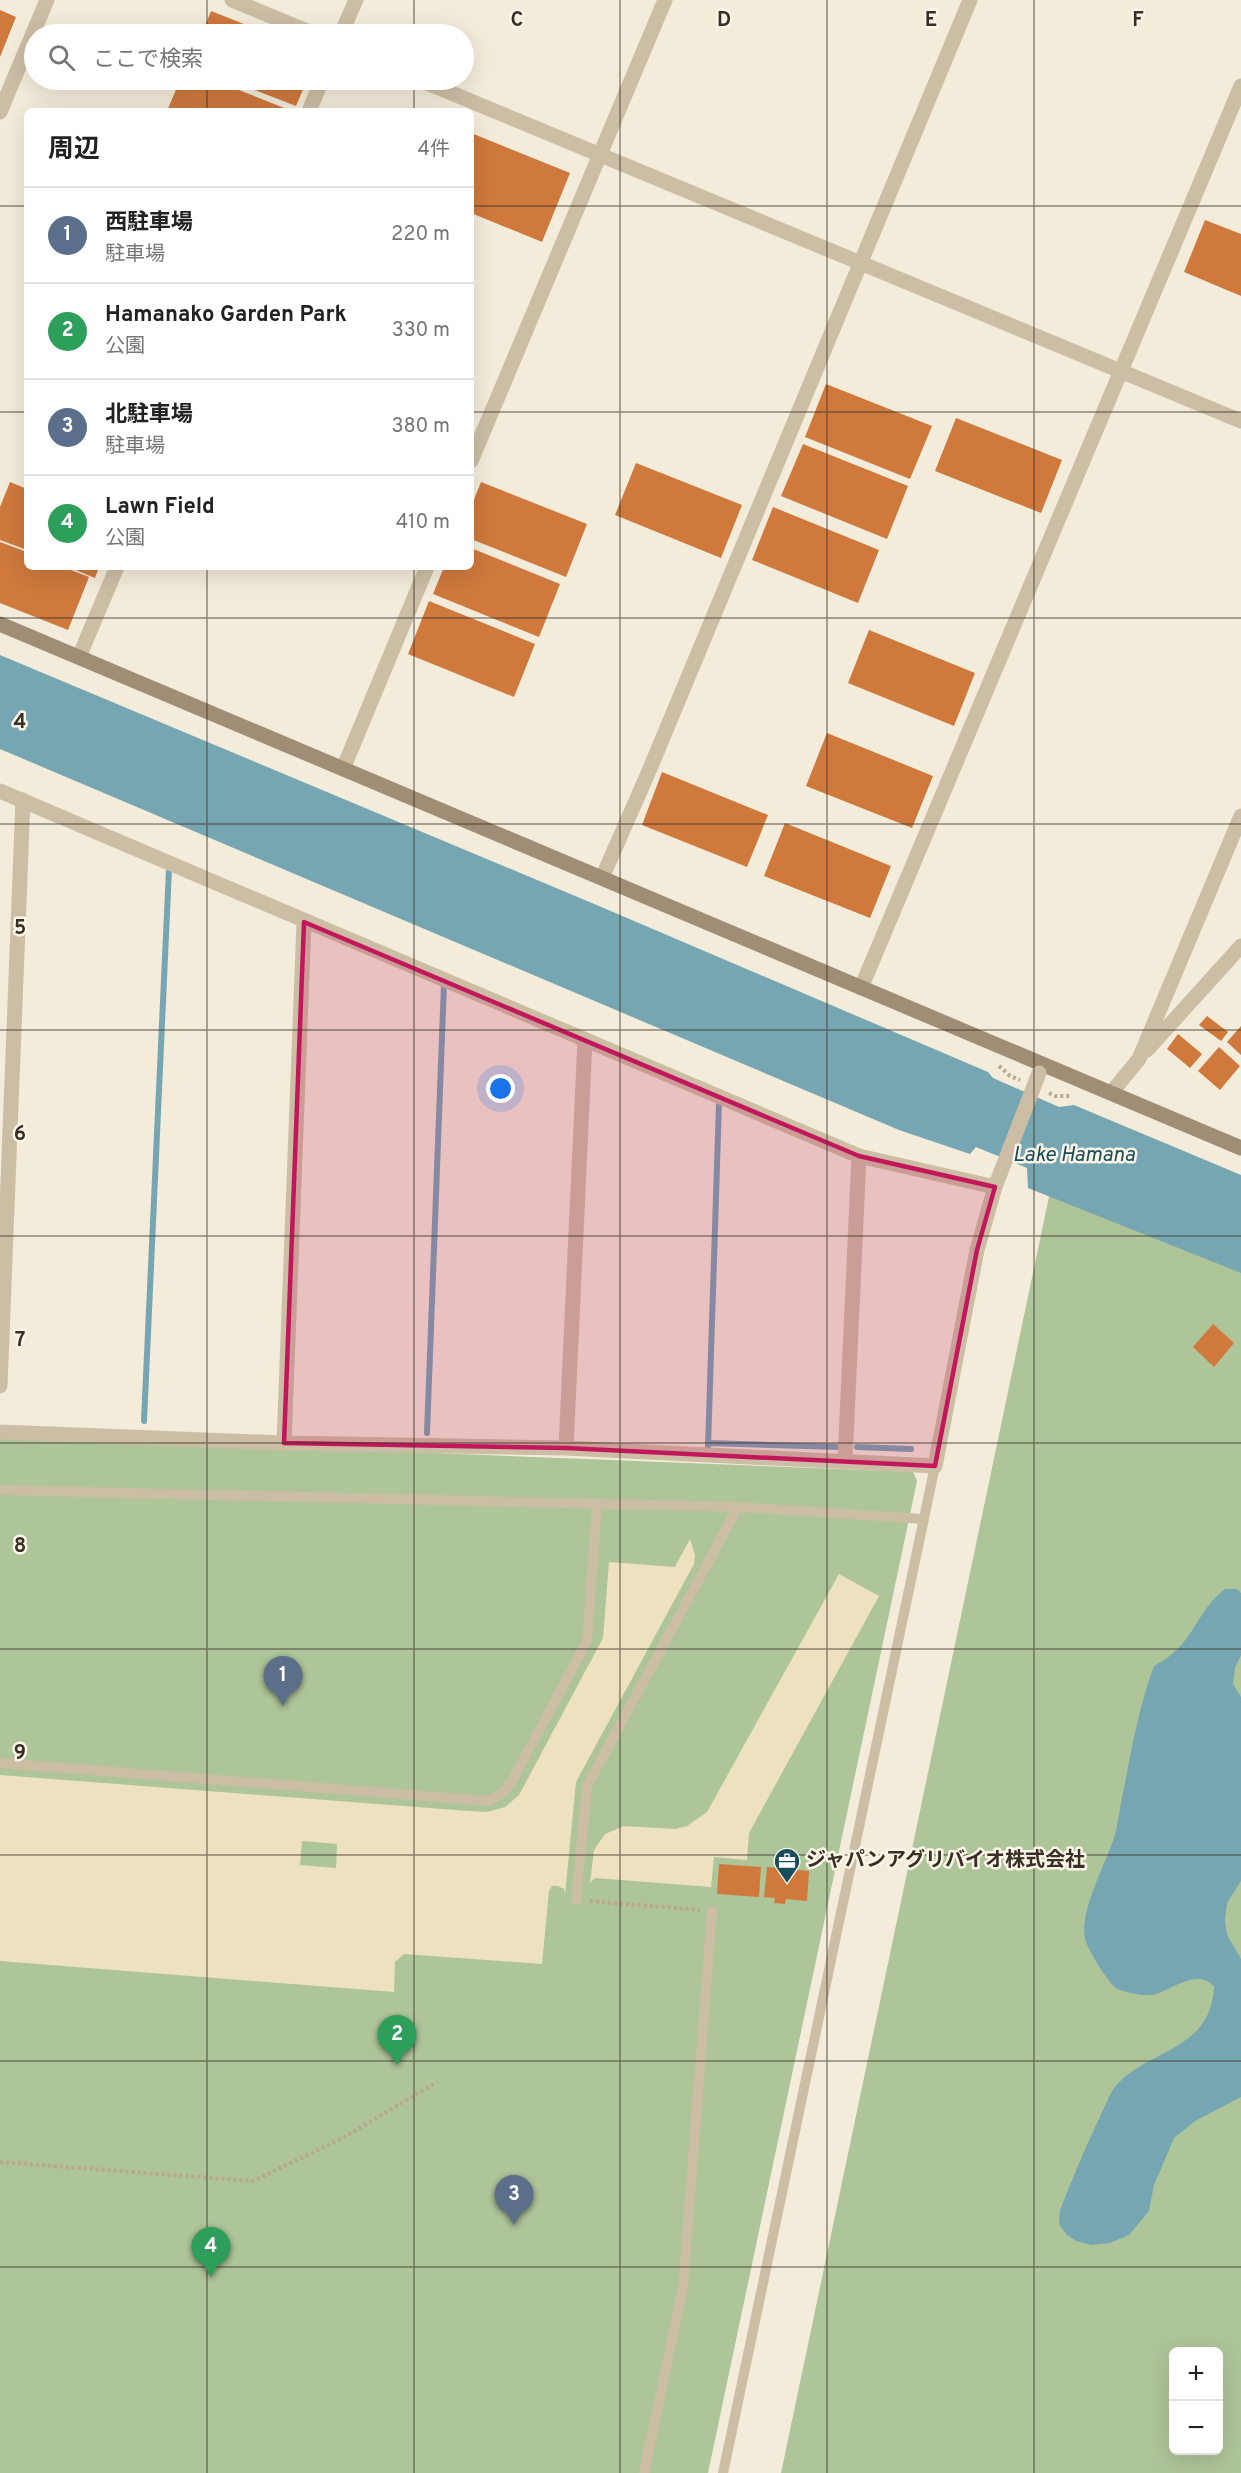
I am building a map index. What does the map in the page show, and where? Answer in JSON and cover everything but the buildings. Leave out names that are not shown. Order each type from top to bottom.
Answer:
[{"type":"street","points":[[37,24],[47,0]]},
{"type":"street","points":[[232,0],[290,24]]},
{"type":"street","points":[[345,24],[356,0]]},
{"type":"street","points":[[474,454],[664,0]]},
{"type":"street","points":[[602,878],[649,771],[970,0]]},
{"type":"street","points":[[0,112],[24,55]]},
{"type":"street","points":[[861,988],[1241,86]]},
{"type":"street","points":[[310,108],[318,90]]},
{"type":"street","points":[[444,90],[1241,421]]},
{"type":"street","points":[[79,657],[116,570]]},
{"type":"street","points":[[343,769],[426,570]]},
{"type":"street","points":[[0,624],[861,988],[1041,1069],[1111,1093],[1241,1148]]},
{"type":"street","points":[[0,791],[860,1156],[995,1187]]},
{"type":"street","points":[[0,1386],[23,800]]},
{"type":"street","points":[[1139,1059],[1241,816]]},
{"type":"street","points":[[284,1443],[304,921]]},
{"type":"street","points":[[1111,1093],[1241,946]]},
{"type":"street","points":[[566,1448],[585,1040]]},
{"type":"street","points":[[0,1432],[284,1443],[566,1448],[935,1466],[977,1250],[995,1187],[1041,1069]]},
{"type":"street","points":[[845,1461],[860,1156]]},
{"type":"lane","points":[[723,2473],[935,1466]]},
{"type":"lane","points":[[0,1490],[738,1507],[924,1519]]},
{"type":"lane","points":[[0,1763],[488,1801],[502,1794],[512,1781],[587,1641],[597,1504]]},
{"type":"lane","points":[[576,1900],[587,1786],[738,1507]]},
{"type":"lane","points":[[644,2473],[682,2287],[712,1911]]},
{"type":"path","points":[[576,1900],[712,1911]]},
{"type":"path","points":[[0,2162],[253,2181],[341,2139],[437,2082]]},
{"type":"highlighted area","points":[[304,922],[859,1156],[995,1187],[977,1250],[935,1466],[566,1448],[284,1443]]},
{"type":"green space","points":[[1055,1168],[1241,1241],[1241,2473],[781,2473]]},
{"type":"green space","points":[[0,1436],[913,1472],[917,1481],[708,2473],[0,2473]]},
{"type":"shaded area","points":[[690,1539],[695,1555],[694,1564],[576,1782],[565,1895],[564,1889],[558,1886],[552,1886],[549,1891],[542,1964],[404,1954],[395,1962],[394,1992],[0,1961],[0,1775],[469,1811],[487,1812],[505,1807],[519,1795],[603,1638],[609,1562],[675,1567]],"holes":[[[302,1841],[337,1844],[336,1868],[300,1865]]]},
{"type":"shaded area","points":[[839,1574],[879,1596],[749,1833],[747,1860],[714,1857],[711,1887],[595,1878],[590,1883],[594,1850],[605,1834],[624,1826],[675,1829],[687,1826],[707,1812]]},
{"type":"water","name":"Lake Hamana","points":[[0,655],[988,1072],[993,1078],[1059,1107],[1074,1105],[1241,1175],[1241,1273],[1028,1188],[1027,1168],[976,1147],[970,1154],[899,1130],[0,749]]},
{"type":"water","points":[[1225,1589],[1237,1589],[1241,1593],[1241,1655],[1235,1668],[1233,1684],[1241,1697],[1241,1881],[1227,1903],[1225,1921],[1227,1935],[1241,1959],[1241,2097],[1195,2121],[1174,2138],[1154,2185],[1149,2211],[1129,2235],[1110,2243],[1091,2245],[1076,2241],[1066,2234],[1059,2224],[1060,2210],[1108,2098],[1125,2077],[1188,2038],[1201,2025],[1210,2008],[1214,1986],[1207,1981],[1193,1979],[1156,1994],[1146,1995],[1116,1988],[1103,1972],[1086,1943],[1084,1927],[1086,1915],[1115,1833],[1139,1715],[1154,1666],[1178,1648],[1206,1608]]},
{"type":"waterway","points":[[144,1421],[169,869]]},
{"type":"waterway","points":[[427,1433],[444,984]]},
{"type":"waterway","points":[[708,1447],[719,1103]]},
{"type":"waterway","points":[[708,1443],[840,1447]]},
{"type":"waterway","points":[[857,1447],[911,1449]]},
{"type":"place","name":"西駐車場","points":[[283,1706]]},
{"type":"place","name":"ジャパンアグリバイオ株式会社","points":[[787,1884]]},
{"type":"place","name":"Hamanako Garden Park","points":[[397,2065]]},
{"type":"place","name":"北駐車場","points":[[514,2225]]},
{"type":"place","name":"Lawn Field","points":[[211,2277]]}]
